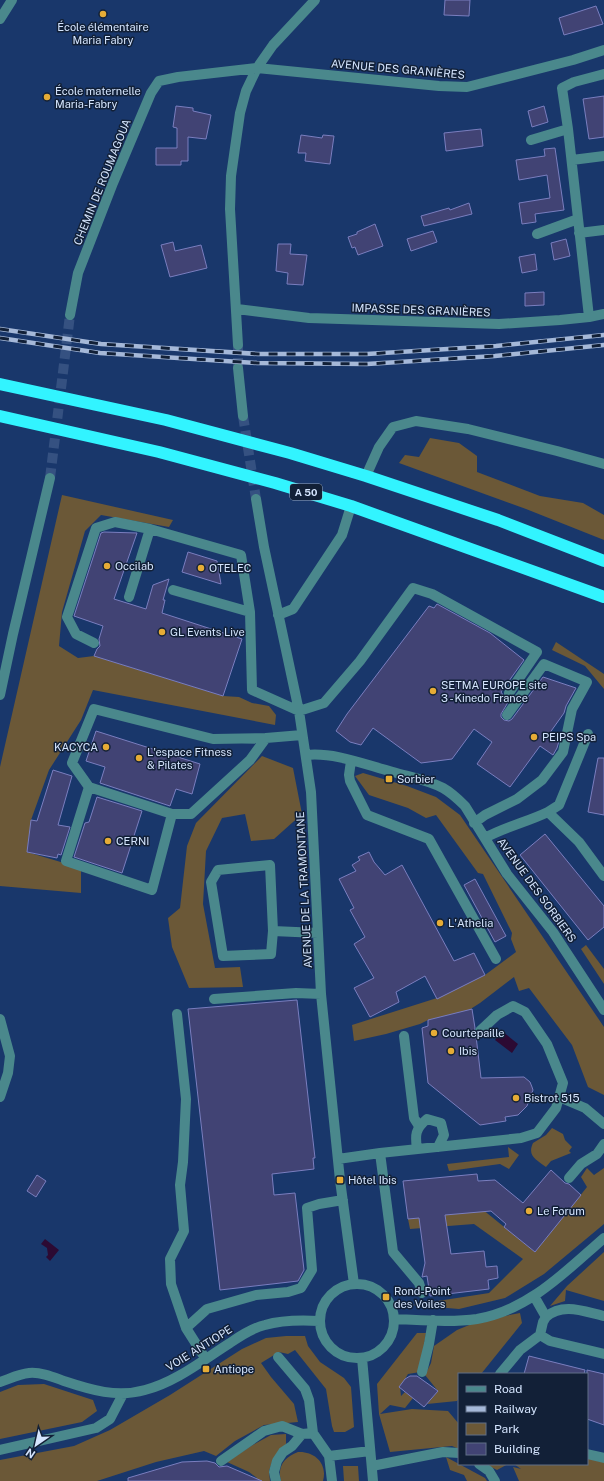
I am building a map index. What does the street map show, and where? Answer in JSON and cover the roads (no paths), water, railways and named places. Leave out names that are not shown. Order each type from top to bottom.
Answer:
[{"type":"highway","points":[[0,384],[166,420],[290,453],[366,476],[498,520],[604,562]]},
{"type":"highway","name":"A 50","points":[[0,416],[160,452],[275,483],[351,506],[604,597]]},
{"type":"street","points":[[0,19],[12,0]]},
{"type":"street","points":[[238,345],[230,209],[231,176],[240,113],[246,91],[257,68],[273,45],[315,0]]},
{"type":"street","name":"AVENUE DES GRANIÈRES","points":[[257,68],[439,86],[467,87],[573,60],[604,50]]},
{"type":"street","name":"CHEMIN DE ROUMAGOUA","points":[[70,315],[78,273],[113,183],[152,93],[159,81],[178,77],[257,68]]},
{"type":"street","points":[[589,317],[572,160],[562,88],[574,82],[604,74]]},
{"type":"street","points":[[531,140],[568,129]]},
{"type":"street","points":[[572,160],[604,156]]},
{"type":"street","points":[[537,234],[578,219]]},
{"type":"street","points":[[579,233],[604,230]]},
{"type":"street","name":"IMPASSE DES GRANIÈRES","points":[[237,309],[309,318],[499,324],[589,317],[604,314]]},
{"type":"street","points":[[238,368],[243,416]]},
{"type":"street","points":[[366,476],[379,447],[393,427],[416,421],[468,430],[557,451],[604,464]]},
{"type":"street","points":[[0,695],[12,634],[50,478]]},
{"type":"street","name":"AVENUE DE LA TRAMONTANE","points":[[256,499],[264,547],[299,711],[311,792],[321,994],[338,1159],[354,1284]]},
{"type":"street","points":[[278,615],[293,609],[342,535],[351,506]]},
{"type":"street","points":[[94,643],[76,634],[67,617],[96,528],[115,522],[150,529],[241,555],[250,612],[252,690],[299,711],[324,703],[360,660],[413,588],[432,594],[537,652],[509,693]]},
{"type":"street","points":[[129,596],[150,529]]},
{"type":"street","points":[[173,590],[250,612]]},
{"type":"street","points":[[474,823],[485,815],[517,799],[542,780],[563,752],[572,709],[587,682],[544,664],[507,715]]},
{"type":"street","points":[[266,738],[250,760],[190,814],[172,814],[89,786],[72,763],[94,709],[213,739],[266,738],[302,735]]},
{"type":"street","points":[[485,838],[500,830],[535,818],[559,805],[588,734]]},
{"type":"street","name":"AVENUE DES SORBIERS","points":[[306,755],[316,754],[351,761],[430,782],[444,788],[456,797],[465,806],[474,823],[507,874],[553,932],[604,1010]]},
{"type":"street","points":[[351,761],[349,775],[350,781],[367,815],[429,839],[496,959]]},
{"type":"street","points":[[89,786],[66,860],[152,890],[172,814]]},
{"type":"street","points":[[548,812],[579,842],[604,876]]},
{"type":"street","points":[[270,865],[273,931],[272,954],[223,956],[211,882],[218,870],[270,865]]},
{"type":"street","points":[[273,931],[318,933]]},
{"type":"street","points":[[214,999],[296,993],[321,994]]},
{"type":"street","points":[[338,1159],[521,1138],[537,1133],[556,1108],[563,1083],[547,1044],[525,1012],[513,1006],[497,1015],[480,1031]]},
{"type":"street","points":[[177,1014],[186,1099],[183,1162],[180,1185],[184,1231],[170,1259],[171,1284],[186,1328],[205,1358]]},
{"type":"street","points":[[0,1019],[10,1056],[8,1073],[0,1097]]},
{"type":"street","points":[[404,1036],[414,1118],[419,1126]]},
{"type":"street","points":[[559,1097],[585,1108],[604,1124]]},
{"type":"street","points":[[417,1149],[415,1136],[419,1126],[426,1119],[441,1123],[444,1135],[438,1147]]},
{"type":"street","points":[[569,1178],[581,1164],[597,1154],[604,1144]]},
{"type":"street","points":[[380,1153],[393,1252],[419,1283],[422,1293]]},
{"type":"street","points":[[186,1328],[207,1309],[256,1295],[288,1292],[301,1288],[312,1270],[307,1208],[319,1204],[343,1200]]},
{"type":"street","points":[[394,1319],[459,1320],[483,1317],[515,1307],[558,1279],[604,1238]]},
{"type":"street","points":[[354,1284],[366,1285],[377,1290],[386,1297],[392,1307],[394,1319],[394,1328],[386,1345],[371,1356],[362,1358],[346,1357],[332,1349],[323,1336],[319,1321],[320,1312],[329,1296],[336,1290],[354,1284]]},
{"type":"street","points":[[534,1296],[546,1317]]},
{"type":"street","points":[[501,1373],[520,1350],[540,1335],[543,1322],[550,1313],[569,1308],[604,1316]]},
{"type":"street","name":"VOIE ANTIOPE","points":[[0,1382],[29,1373],[44,1373],[87,1389],[123,1394],[145,1390],[173,1379],[245,1333],[264,1325],[292,1320],[319,1321]]},
{"type":"street","points":[[422,1372],[429,1344],[432,1320]]},
{"type":"street","points":[[540,1335],[550,1341],[604,1354]]},
{"type":"street","points":[[278,1357],[304,1389],[309,1400],[313,1433],[329,1456],[332,1481]]},
{"type":"street","points":[[362,1358],[373,1481]]},
{"type":"street","points":[[0,1450],[96,1428],[110,1420],[123,1394]]},
{"type":"street","points":[[221,1461],[264,1431],[282,1426],[302,1434],[313,1433]]},
{"type":"street","points":[[276,1481],[274,1472],[277,1461],[283,1452],[292,1446],[302,1434]]},
{"type":"street","points":[[329,1456],[370,1451]]},
{"type":"street","points":[[372,1466],[443,1452],[458,1453]]},
{"type":"street","points":[[588,1454],[604,1458]]},
{"type":"street","points":[[480,1465],[489,1471],[495,1481]]},
{"type":"tunnel","points":[[50,478],[70,315]]},
{"type":"tunnel","points":[[238,345],[238,368]]},
{"type":"tunnel","points":[[243,416],[256,499]]},
{"type":"railway","points":[[0,329],[101,344],[258,354],[367,354],[496,346],[604,335]]},
{"type":"railway","points":[[0,338],[100,353],[257,363],[367,364],[495,356],[604,345]]},
{"type":"place","name":"École élémentaire Maria Fabry","points":[[103,14]]},
{"type":"place","name":"École maternelle Maria-Fabry","points":[[47,97]]},
{"type":"place","name":"Occilab","points":[[107,566]]},
{"type":"place","name":"OTELEC","points":[[201,568]]},
{"type":"place","name":"GL Events Live","points":[[162,632]]},
{"type":"place","name":"SETMA EUROPE site 3 - Kinedo France","points":[[433,691]]},
{"type":"place","name":"PEIPS Spa","points":[[534,737]]},
{"type":"place","name":"KACYCA","points":[[106,747]]},
{"type":"place","name":"L'espace Fitness & Pilates","points":[[139,758]]},
{"type":"place","name":"Sorbier","points":[[389,779]]},
{"type":"place","name":"CERNI","points":[[108,841]]},
{"type":"place","name":"L'Athelia","points":[[440,923]]},
{"type":"place","name":"Courtepaille","points":[[434,1033]]},
{"type":"place","name":"Ibis","points":[[451,1051]]},
{"type":"place","name":"Bistrot 515","points":[[516,1098]]},
{"type":"place","name":"Hôtel Ibis","points":[[340,1180]]},
{"type":"place","name":"Le Forum","points":[[529,1211]]},
{"type":"place","name":"Rond-Point des Voiles","points":[[386,1297]]},
{"type":"place","name":"Antiope","points":[[206,1369]]}]
